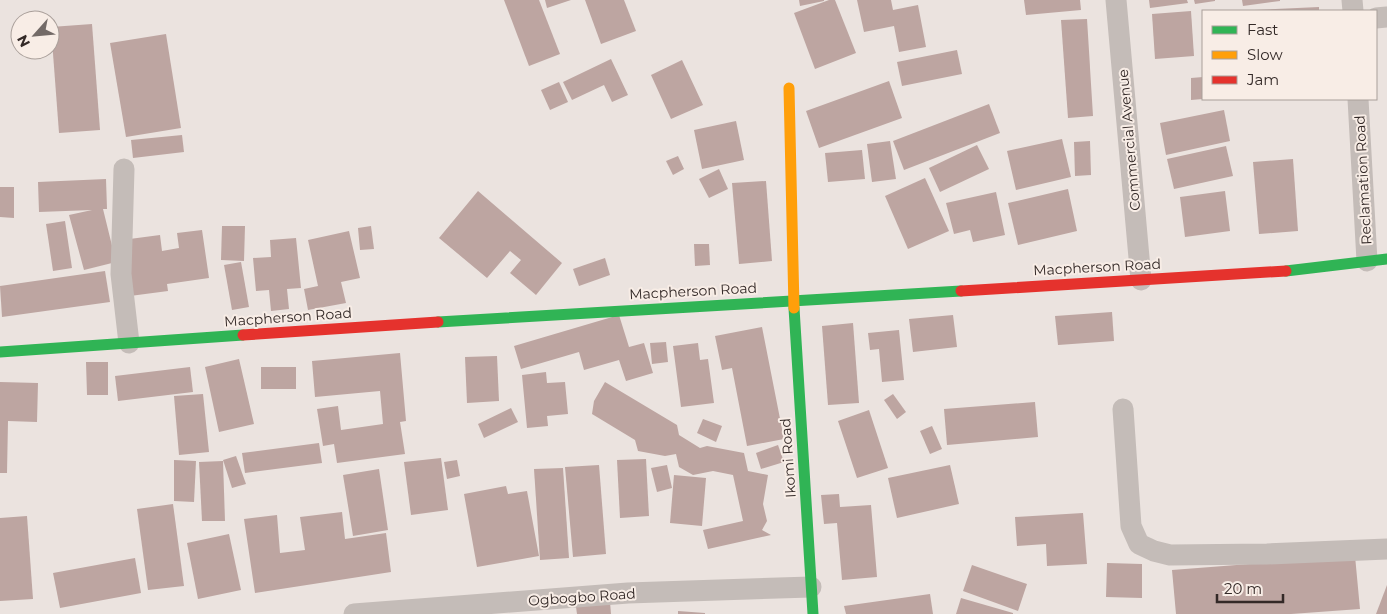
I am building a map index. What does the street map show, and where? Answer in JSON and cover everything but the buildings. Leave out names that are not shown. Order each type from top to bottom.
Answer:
[{"type":"street","name":"Commercial Avenue","points":[[1116,0],[1141,280]]},
{"type":"street","name":"Ikomi Road","points":[[789,88],[794,300],[813,614]]},
{"type":"street","name":"Reclamation Road","points":[[1358,100],[1377,260]]},
{"type":"street","points":[[124,169],[121,274],[129,343]]},
{"type":"street","name":"Macpherson Road","points":[[0,352],[794,300],[1277,272],[1377,260]]},
{"type":"street","points":[[1123,409],[1131,526],[1139,544],[1154,551],[1170,555],[1267,554],[1387,549]]},
{"type":"street","name":"Ogbogbo Road","points":[[354,614],[628,593],[811,588]]},
{"type":"traffic: fast","points":[[1286,271],[1387,259]]},
{"type":"traffic: fast","points":[[438,322],[961,291]]},
{"type":"traffic: fast","points":[[794,308],[813,614]]},
{"type":"traffic: fast","points":[[0,352],[243,335]]},
{"type":"traffic: slow","points":[[789,88],[794,308]]},
{"type":"traffic: jam","points":[[961,291],[1286,271]]},
{"type":"traffic: jam","points":[[243,335],[438,322]]}]
